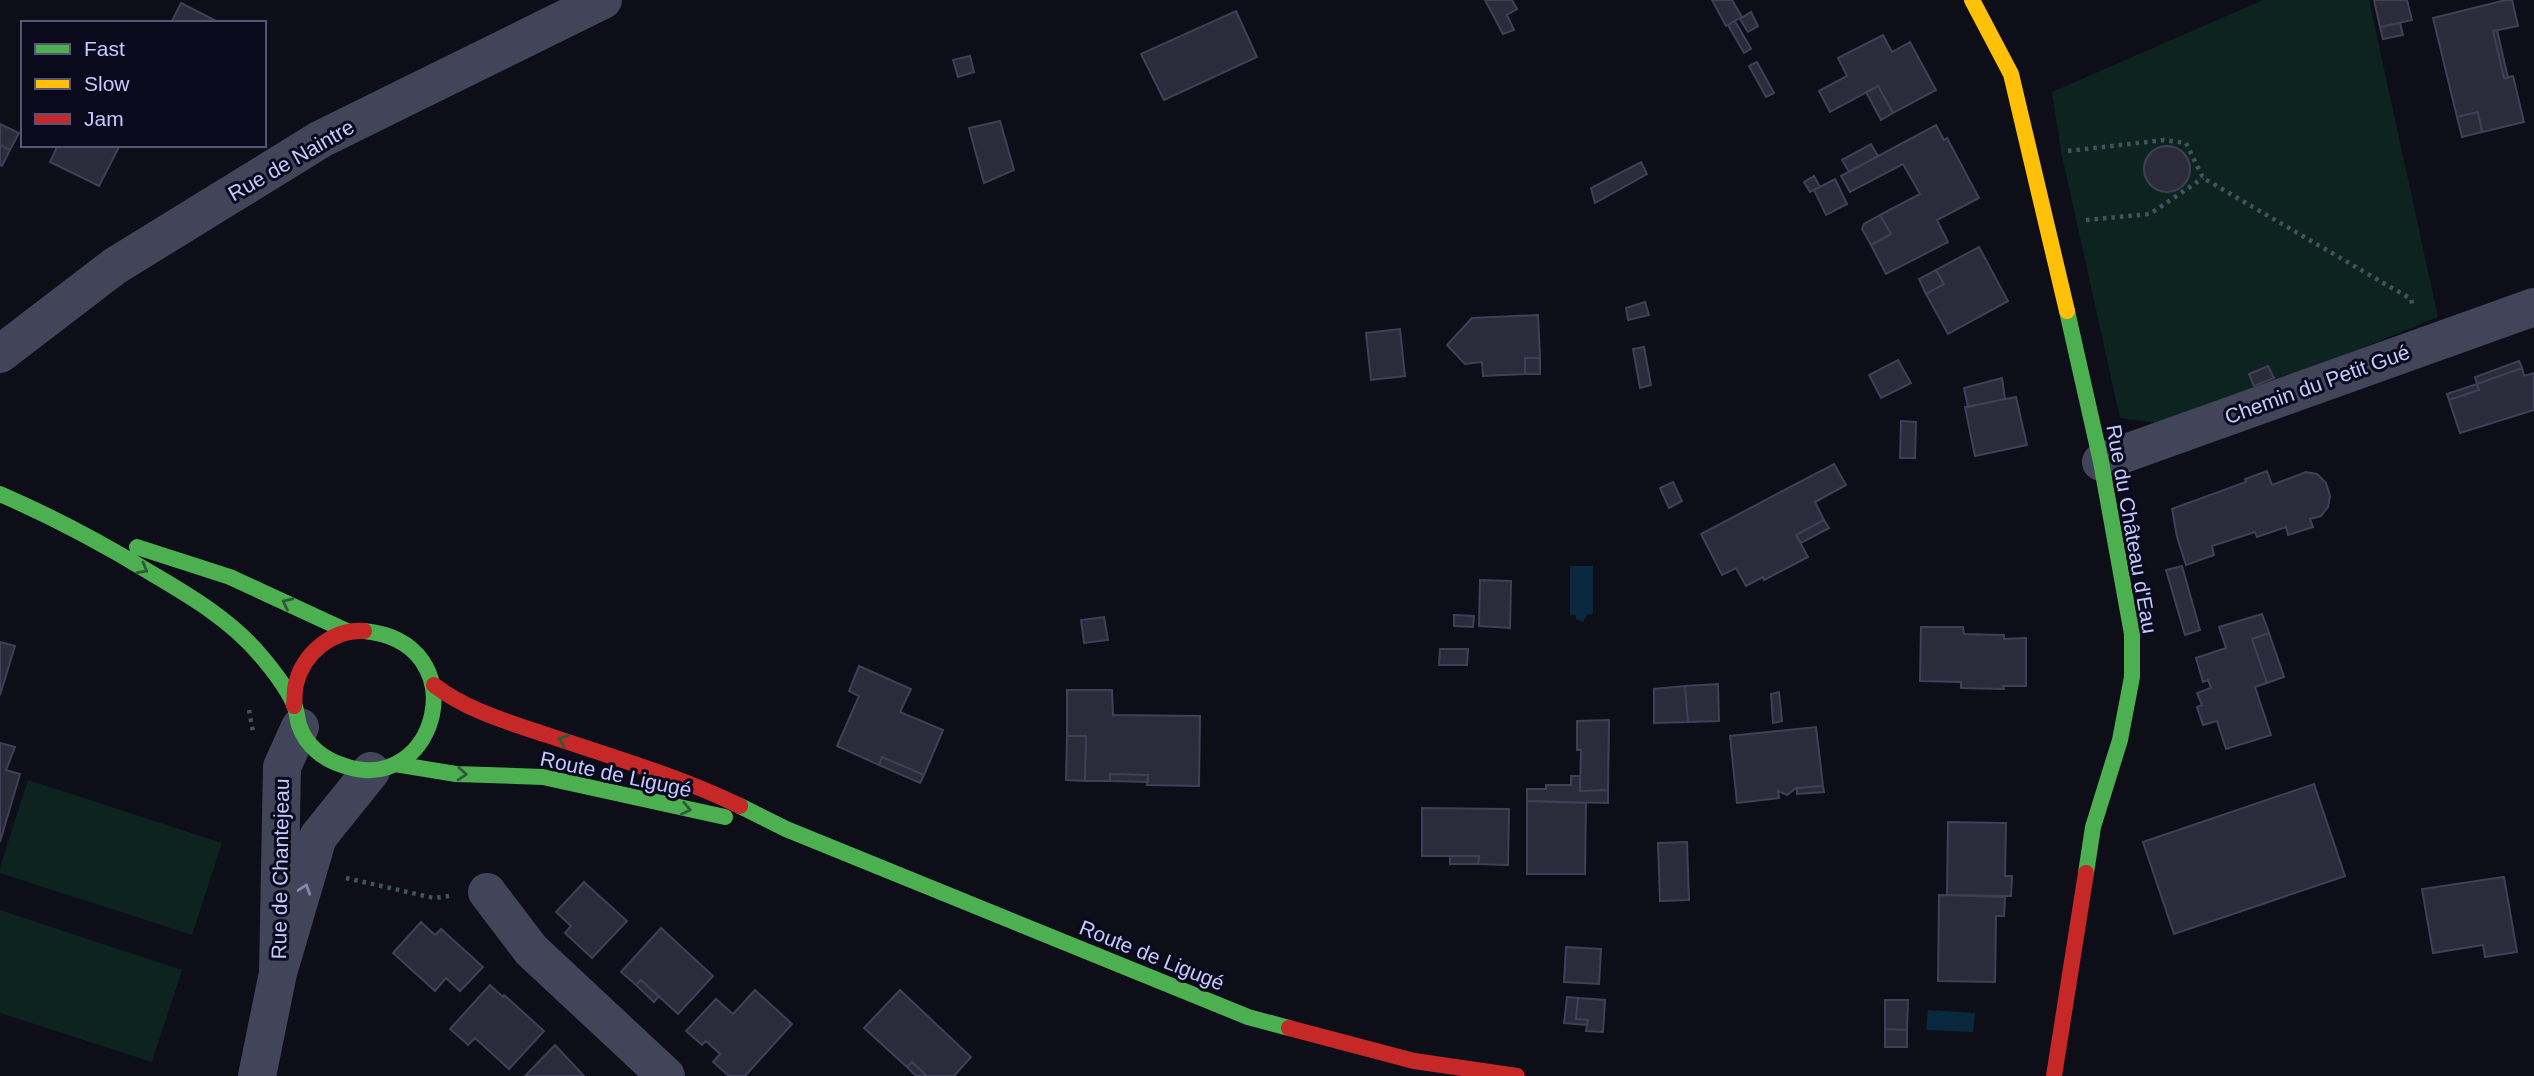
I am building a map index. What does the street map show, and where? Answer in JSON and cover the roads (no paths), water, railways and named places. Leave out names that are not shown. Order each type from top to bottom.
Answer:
[{"type":"street","name":"Rue de Naintre","points":[[0,354],[115,266],[321,139],[603,0]]},
{"type":"street","name":"Rue du Château d'Eau","points":[[1972,0],[2011,74],[2101,462],[2132,634],[2132,677],[2120,740],[2093,827],[2054,1076]]},
{"type":"street","name":"Chemin du Petit Gué","points":[[2101,462],[2534,307]]},
{"type":"street","name":"Route de Ligugé","points":[[0,494],[62,522],[203,604],[250,644],[297,716],[312,746],[328,761],[349,769],[383,767],[456,774],[543,777],[786,829]]},
{"type":"street","name":"Route de Ligugé","points":[[62,522],[230,577],[349,632]]},
{"type":"street","name":"Route de Ligugé","points":[[297,716],[296,683],[305,662],[320,646],[341,634],[364,629],[388,634],[409,645],[425,663],[434,685],[453,700],[512,723],[703,788],[786,829],[1248,1017],[1415,1061],[1517,1076]]},
{"type":"street","points":[[383,767],[411,754],[423,739],[432,723],[436,704],[434,685]]},
{"type":"street","name":"Rue de Chantejeau","points":[[278,973],[282,767],[297,716]]},
{"type":"street","name":"Rue de Chantejeau","points":[[257,1076],[278,973],[318,837],[383,767]]},
{"type":"street","points":[[487,892],[531,950],[666,1076]]},
{"type":"water","points":[[1570,566],[1593,566],[1593,614],[1587,615],[1583,622],[1577,620],[1575,615],[1570,615]]},
{"type":"water","points":[[1928,1010],[1975,1013],[1973,1032],[1926,1030]]}]
